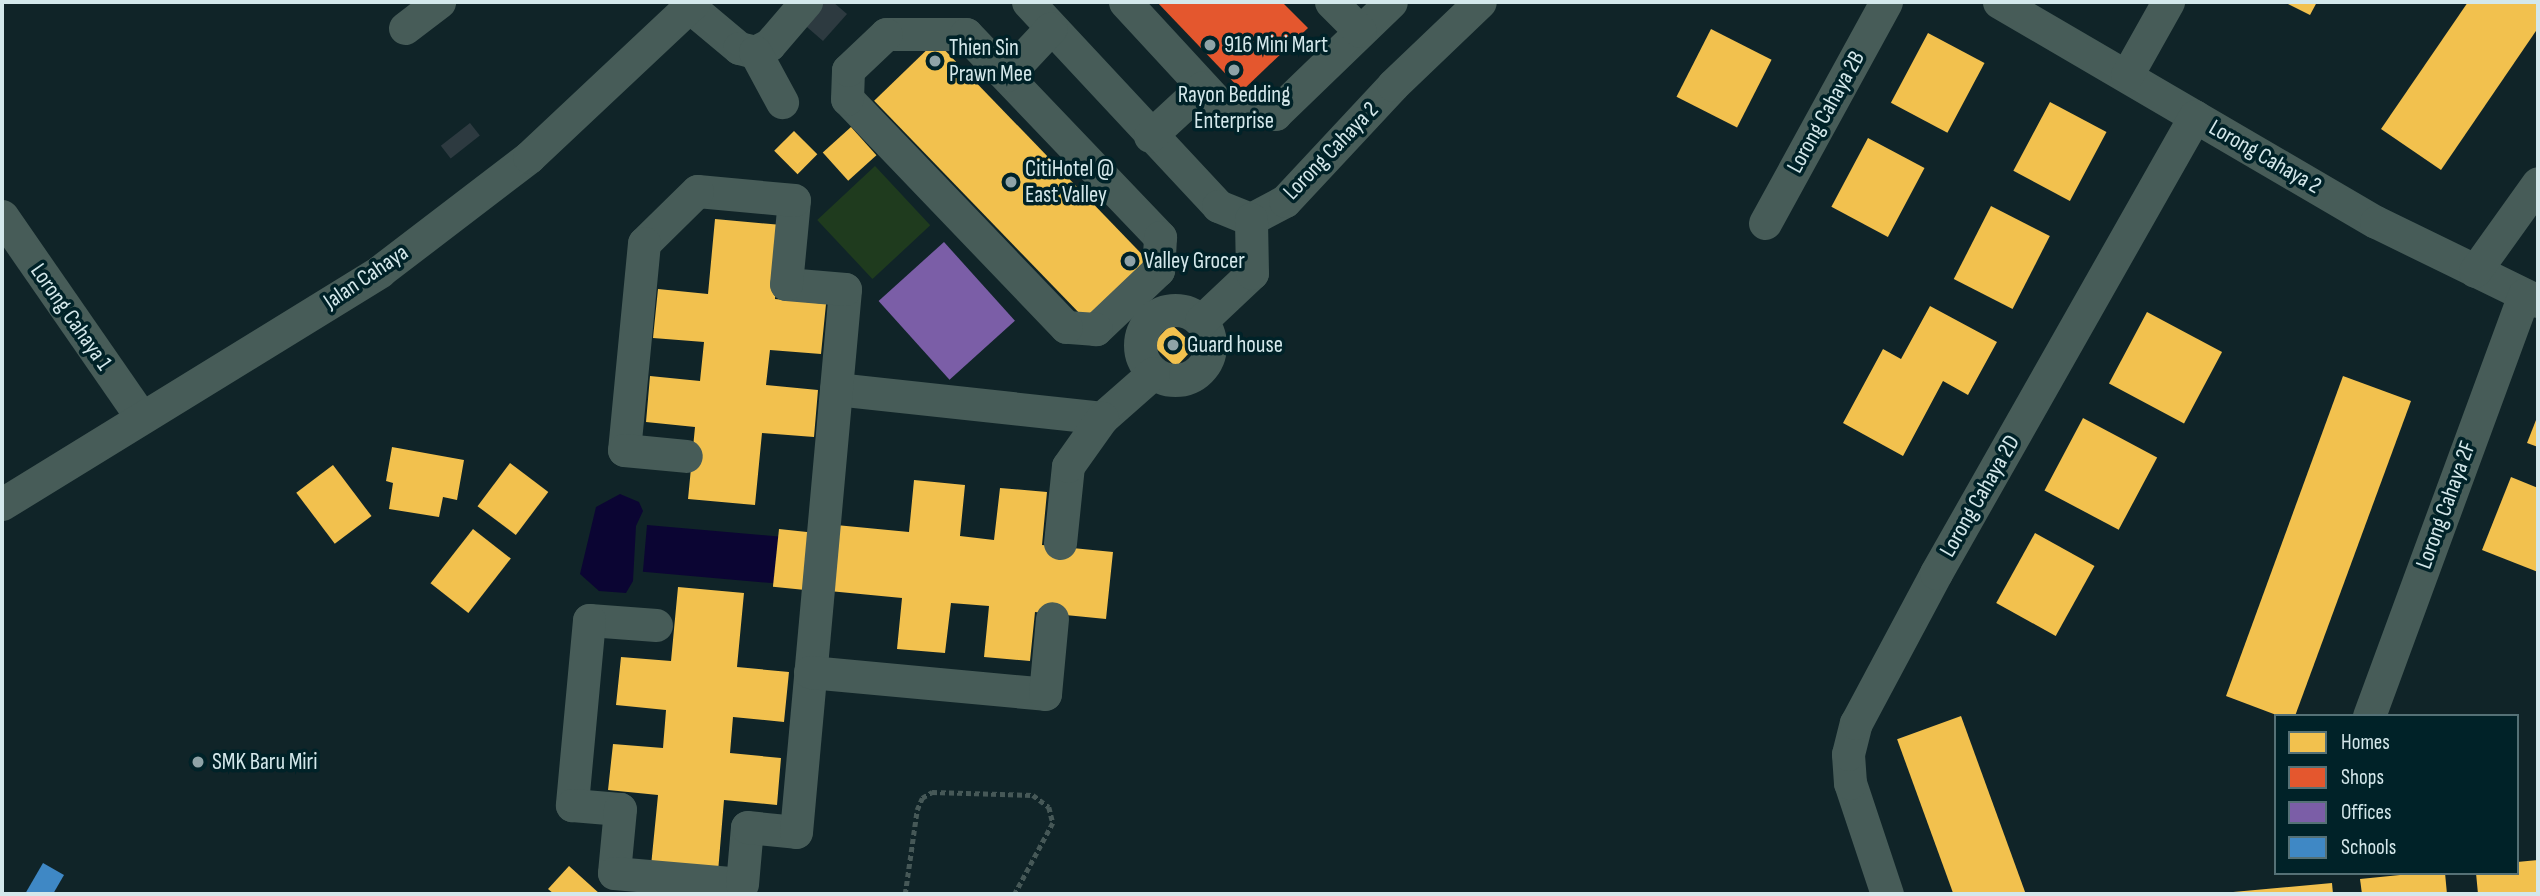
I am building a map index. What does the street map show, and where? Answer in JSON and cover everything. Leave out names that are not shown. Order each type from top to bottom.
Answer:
[{"type":"street","points":[[405,29],[439,2]]},
{"type":"street","points":[[692,5],[738,48],[755,52],[769,45],[806,2]]},
{"type":"street","points":[[1028,2],[1218,206],[1251,219],[1252,273],[1201,320]]},
{"type":"street","points":[[1125,2],[1220,105],[1275,114],[1391,2]]},
{"type":"street","points":[[1331,2],[1360,31]]},
{"type":"street","name":"Lorong Cahaya 2","points":[[1251,219],[1285,201],[1393,85],[1480,2]]},
{"type":"street","name":"Lorong Cahaya 2B","points":[[1765,223],[1886,2]]},
{"type":"street","name":"Lorong Cahaya 2","points":[[1998,2],[2376,222],[2531,298]]},
{"type":"street","points":[[2127,75],[2168,2]]},
{"type":"street","name":"Jalan Cahaya","points":[[2,504],[380,271],[529,157],[692,5]]},
{"type":"street","points":[[1007,75],[1051,28]]},
{"type":"street","points":[[886,34],[966,34],[1007,75],[1160,237],[1158,270],[1096,329],[1066,327],[847,99],[848,70],[886,34]]},
{"type":"street","points":[[755,52],[782,102]]},
{"type":"street","points":[[1150,136],[1203,87]]},
{"type":"street","name":"Lorong Cahaya 2D","points":[[1887,894],[1850,783],[1848,754],[1856,723],[1936,573],[2195,116]]},
{"type":"street","points":[[2475,271],[2538,183]]},
{"type":"street","points":[[656,625],[589,620],[572,805],[620,809],[614,873],[742,884],[747,827],[796,832],[845,289],[786,284],[794,200],[697,191],[644,243],[624,450],[686,456]]},
{"type":"street","name":"Lorong Cahaya 1","points":[[2,216],[141,417]]},
{"type":"street","name":"Lorong Cahaya 2F","points":[[2370,714],[2531,298]]},
{"type":"street","points":[[1170,310],[1182,310],[1201,320],[1211,341],[1210,353],[1198,373],[1175,381],[1153,373],[1145,364],[1140,341],[1150,321],[1170,310]]},
{"type":"street","points":[[1060,543],[1069,466],[1102,418],[1153,373]]},
{"type":"street","points":[[836,389],[1102,418]]},
{"type":"street","points":[[810,672],[1045,694],[1052,618]]},
{"type":"path","points":[[905,894],[917,810],[922,798],[932,792],[1033,795],[1049,807],[1053,822],[1014,894]]},
{"type":"green space","points":[[875,166],[930,225],[872,279],[817,220]]},
{"type":"shaded area","points":[[620,494],[639,502],[643,511],[636,526],[633,581],[626,593],[599,591],[580,574],[596,507]]},
{"type":"shaded area","points":[[647,525],[778,537],[774,583],[643,572]]},
{"type":"building: Homes","points":[[2284,2],[2317,2],[2310,15]]},
{"type":"building: Homes","points":[[2468,2],[2538,2],[2538,28],[2441,170],[2381,129]]},
{"type":"building: Homes","points":[[1711,29],[1772,60],[1737,128],[1676,97]]},
{"type":"building: Homes","points":[[1928,33],[1985,63],[1947,133],[1891,103]]},
{"type":"building: Homes","name":"CitiHotel @ East Valley","points":[[936,41],[1149,262],[1087,322],[874,101]]},
{"type":"building: Homes","points":[[2050,102],[2107,132],[2070,201],[2013,171]]},
{"type":"building: Homes","points":[[851,127],[876,155],[848,181],[823,152]]},
{"type":"building: Homes","points":[[794,131],[817,154],[798,174],[774,151]]},
{"type":"building: Homes","points":[[1868,138],[1925,168],[1888,237],[1831,207]]},
{"type":"building: Homes","points":[[1991,206],[2050,236],[2013,309],[1954,279]]},
{"type":"building: Homes","points":[[715,219],[782,225],[775,299],[826,304],[821,354],[770,350],[766,385],[818,390],[814,437],[762,433],[755,505],[688,499],[695,427],[646,422],[650,376],[700,381],[704,342],[653,338],[658,289],[708,294]]},
{"type":"building: Homes","points":[[1930,306],[1997,342],[1968,395],[1943,381],[1903,456],[1843,423],[1883,349],[1901,359]]},
{"type":"building: Homes","points":[[2147,312],[2222,352],[2184,423],[2109,384]]},
{"type":"building: Homes","name":"Guard house","points":[[1171,324],[1195,347],[1176,367],[1152,344]]},
{"type":"building: Homes","points":[[2343,376],[2411,401],[2296,714],[2274,714],[2226,696]]},
{"type":"building: Homes","points":[[2538,415],[2538,447],[2527,443]]},
{"type":"building: Homes","points":[[2083,418],[2157,457],[2119,530],[2045,490]]},
{"type":"building: Homes","points":[[392,447],[464,460],[457,500],[443,497],[439,517],[389,509],[393,483],[386,481]]},
{"type":"building: Homes","points":[[510,463],[548,492],[516,535],[478,506]]},
{"type":"building: Homes","points":[[333,465],[372,516],[335,544],[296,493]]},
{"type":"building: Homes","points":[[2511,477],[2538,488],[2538,572],[2482,550]]},
{"type":"building: Homes","points":[[914,480],[965,485],[960,536],[994,540],[1000,488],[1047,492],[1042,545],[1113,552],[1106,619],[1035,612],[1030,661],[984,657],[989,606],[951,603],[945,653],[897,649],[902,598],[829,591],[836,525],[909,532]]},
{"type":"building: Homes","points":[[473,529],[511,559],[468,613],[431,583]]},
{"type":"building: Homes","points":[[779,529],[819,533],[813,591],[773,587]]},
{"type":"building: Homes","points":[[2035,533],[2094,566],[2056,636],[1996,603]]},
{"type":"building: Homes","points":[[678,587],[744,593],[737,667],[789,672],[784,722],[733,717],[730,753],[781,758],[777,805],[724,800],[718,872],[651,866],[658,795],[608,790],[613,744],[663,748],[666,710],[616,705],[621,657],[671,661]]},
{"type":"building: Homes","points":[[1961,716],[2026,894],[1953,894],[1897,739]]},
{"type":"building: Homes","points":[[2538,860],[2538,894],[2478,894],[2476,875],[2519,875],[2519,862]]},
{"type":"building: Homes","points":[[569,866],[600,894],[554,894],[548,889]]},
{"type":"building: Homes","points":[[2400,875],[2445,875],[2447,894],[2362,894],[2360,879]]},
{"type":"building: Homes","points":[[2332,883],[2333,894],[2233,894],[2233,892]]},
{"type":"building: Shops","points":[[1157,2],[1282,2],[1308,28],[1242,91]]},
{"type":"building: Offices","points":[[944,242],[1015,321],[950,380],[879,301]]},
{"type":"building: Schools","points":[[43,863],[64,875],[53,894],[25,894]]},
{"type":"building: Other","points":[[817,2],[833,2],[847,14],[823,41],[800,21]]},
{"type":"building: Other","points":[[470,123],[480,136],[451,158],[441,146]]},
{"type":"place","name":"916 Mini Mart","points":[[1210,45]]},
{"type":"place","name":"Thien Sin Prawn Mee","points":[[935,61]]},
{"type":"place","name":"Rayon Bedding Enterprise","points":[[1234,70]]},
{"type":"place","name":"CitiHotel @ East Valley","points":[[1011,182]]},
{"type":"place","name":"Valley Grocer","points":[[1130,261]]},
{"type":"place","name":"Guard house","points":[[1173,345]]},
{"type":"place","name":"SMK Baru Miri","points":[[198,762]]}]
